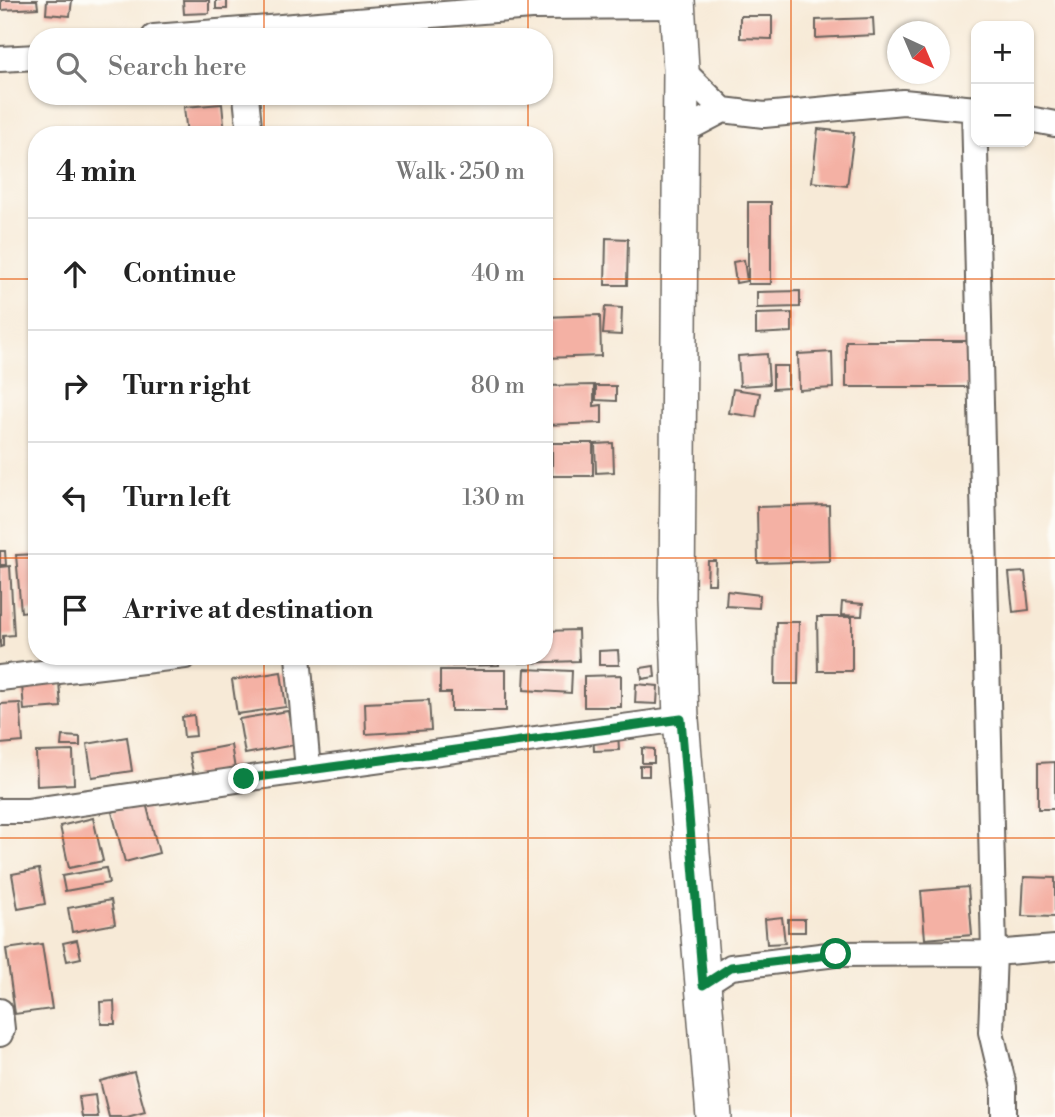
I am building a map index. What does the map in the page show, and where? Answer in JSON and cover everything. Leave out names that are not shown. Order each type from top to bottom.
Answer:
[{"type":"main road","points":[[678,3],[681,132],[677,599],[681,719],[714,1117]]},
{"type":"street","points":[[297,28],[532,7],[678,3]]},
{"type":"street","points":[[0,59],[28,57]]},
{"type":"street","points":[[681,69],[723,110]]},
{"type":"street","points":[[681,132],[723,110],[774,115],[902,102],[971,108]]},
{"type":"street","points":[[247,105],[249,126]]},
{"type":"street","points":[[1034,120],[1055,124]]},
{"type":"street","points":[[976,147],[993,953],[991,1032],[1004,1087],[1003,1117]]},
{"type":"street","points":[[0,678],[109,665]]},
{"type":"street","points":[[299,665],[308,770]]},
{"type":"street","points":[[0,811],[27,811],[681,719]]},
{"type":"street","points":[[703,985],[731,967],[836,954],[993,953],[1055,948]]},
{"type":"street","points":[[0,1011],[0,1034]]},
{"type":"building","points":[[1,0],[37,0],[38,8],[1,10]]},
{"type":"building","points":[[47,0],[72,0],[70,16],[46,14]]},
{"type":"building","points":[[183,0],[209,0],[209,13],[184,14]]},
{"type":"building","points":[[216,0],[227,0],[227,9],[216,9]]},
{"type":"building","points":[[740,16],[772,16],[772,39],[740,38]]},
{"type":"building","points":[[873,18],[874,35],[816,38],[816,20]]},
{"type":"building","points":[[222,105],[224,126],[186,126],[184,107]]},
{"type":"building","points":[[818,129],[854,133],[847,186],[812,182]]},
{"type":"building","points":[[748,202],[771,202],[771,284],[748,284]]},
{"type":"building","points":[[606,238],[628,239],[627,285],[605,285]]},
{"type":"building","points":[[744,260],[747,281],[736,283],[733,262]]},
{"type":"building","points":[[800,291],[800,307],[757,308],[757,292]]},
{"type":"building","points":[[605,307],[622,308],[621,335],[603,334]]},
{"type":"building","points":[[792,313],[792,332],[756,334],[756,314]]},
{"type":"building","points":[[600,315],[601,356],[553,358],[553,317]]},
{"type":"building","points":[[846,341],[972,341],[972,387],[846,387]]},
{"type":"building","points":[[832,352],[833,388],[799,390],[798,354]]},
{"type":"building","points":[[767,354],[769,384],[740,386],[738,356]]},
{"type":"building","points":[[773,366],[788,366],[788,388],[773,389]]},
{"type":"building","points":[[594,385],[594,406],[602,405],[602,423],[553,425],[553,386]]},
{"type":"building","points":[[596,386],[616,386],[616,401],[596,400]]},
{"type":"building","points":[[733,389],[760,393],[756,417],[729,413]]},
{"type":"building","points":[[553,443],[593,443],[593,476],[553,476]]},
{"type":"building","points":[[613,443],[614,472],[596,473],[595,444]]},
{"type":"building","points":[[829,505],[830,561],[758,563],[757,507]]},
{"type":"building","points":[[0,551],[5,551],[6,565],[0,565]]},
{"type":"building","points":[[28,554],[28,611],[21,612],[16,555]]},
{"type":"building","points":[[708,561],[716,561],[715,584],[707,584]]},
{"type":"building","points":[[10,566],[14,635],[3,636],[3,646],[0,647],[0,567]]},
{"type":"building","points":[[1025,572],[1029,610],[1013,612],[1009,573]]},
{"type":"building","points":[[727,591],[760,595],[759,608],[726,606]]},
{"type":"building","points":[[842,602],[863,604],[862,616],[841,615]]},
{"type":"building","points":[[817,617],[852,617],[852,671],[818,671]]},
{"type":"building","points":[[776,622],[799,622],[798,684],[775,684]]},
{"type":"building","points":[[578,630],[579,661],[553,662],[553,631]]},
{"type":"building","points":[[618,650],[619,665],[599,665],[599,651]]},
{"type":"building","points":[[654,666],[655,677],[642,679],[641,668]]},
{"type":"building","points":[[525,669],[572,671],[571,693],[524,690]]},
{"type":"building","points":[[440,670],[506,670],[506,711],[451,711],[451,693],[440,693]]},
{"type":"building","points":[[281,672],[286,707],[237,714],[232,680]]},
{"type":"building","points":[[621,675],[621,707],[584,707],[584,676]]},
{"type":"building","points":[[59,682],[61,707],[24,710],[22,685]]},
{"type":"building","points":[[636,684],[658,686],[657,704],[635,703]]},
{"type":"building","points":[[429,700],[431,730],[366,734],[365,703]]},
{"type":"building","points":[[20,703],[23,742],[0,744],[0,704]]},
{"type":"building","points":[[288,711],[294,745],[245,754],[239,719]]},
{"type":"building","points":[[194,715],[196,736],[184,737],[182,717]]},
{"type":"building","points":[[618,732],[619,750],[594,751],[593,733]]},
{"type":"building","points":[[62,736],[80,737],[80,746],[61,746]]},
{"type":"building","points":[[127,737],[132,771],[92,777],[87,744]]},
{"type":"building","points":[[231,745],[235,769],[194,777],[189,753]]},
{"type":"building","points":[[642,748],[654,749],[654,763],[642,763]]},
{"type":"building","points":[[73,751],[74,784],[37,786],[36,752]]},
{"type":"building","points":[[1055,762],[1055,809],[1038,809],[1038,763]]},
{"type":"building","points":[[640,766],[649,766],[649,776],[640,776]]},
{"type":"building","points":[[146,803],[159,853],[125,862],[112,812]]},
{"type":"building","points":[[93,818],[103,861],[69,868],[60,826]]},
{"type":"building","points":[[106,868],[109,883],[65,891],[62,876]]},
{"type":"building","points":[[39,869],[45,904],[18,909],[12,874]]},
{"type":"building","points":[[1024,877],[1055,878],[1055,917],[1022,916]]},
{"type":"building","points":[[968,887],[972,935],[925,939],[921,891]]},
{"type":"building","points":[[111,900],[115,924],[72,932],[68,908]]},
{"type":"building","points":[[782,917],[785,943],[767,944],[765,919]]},
{"type":"building","points":[[788,919],[805,919],[805,932],[788,932]]},
{"type":"building","points":[[77,940],[81,958],[67,961],[63,943]]},
{"type":"building","points":[[42,944],[52,1009],[15,1014],[6,949]]},
{"type":"building","points":[[114,1001],[115,1024],[101,1024],[100,1002]]},
{"type":"building","points":[[134,1072],[145,1112],[127,1117],[109,1117],[100,1081]]},
{"type":"building","points":[[95,1095],[98,1117],[82,1117],[79,1097]]},
{"type":"route","points":[[244,779],[681,719],[703,985],[731,967],[836,954]]}]
